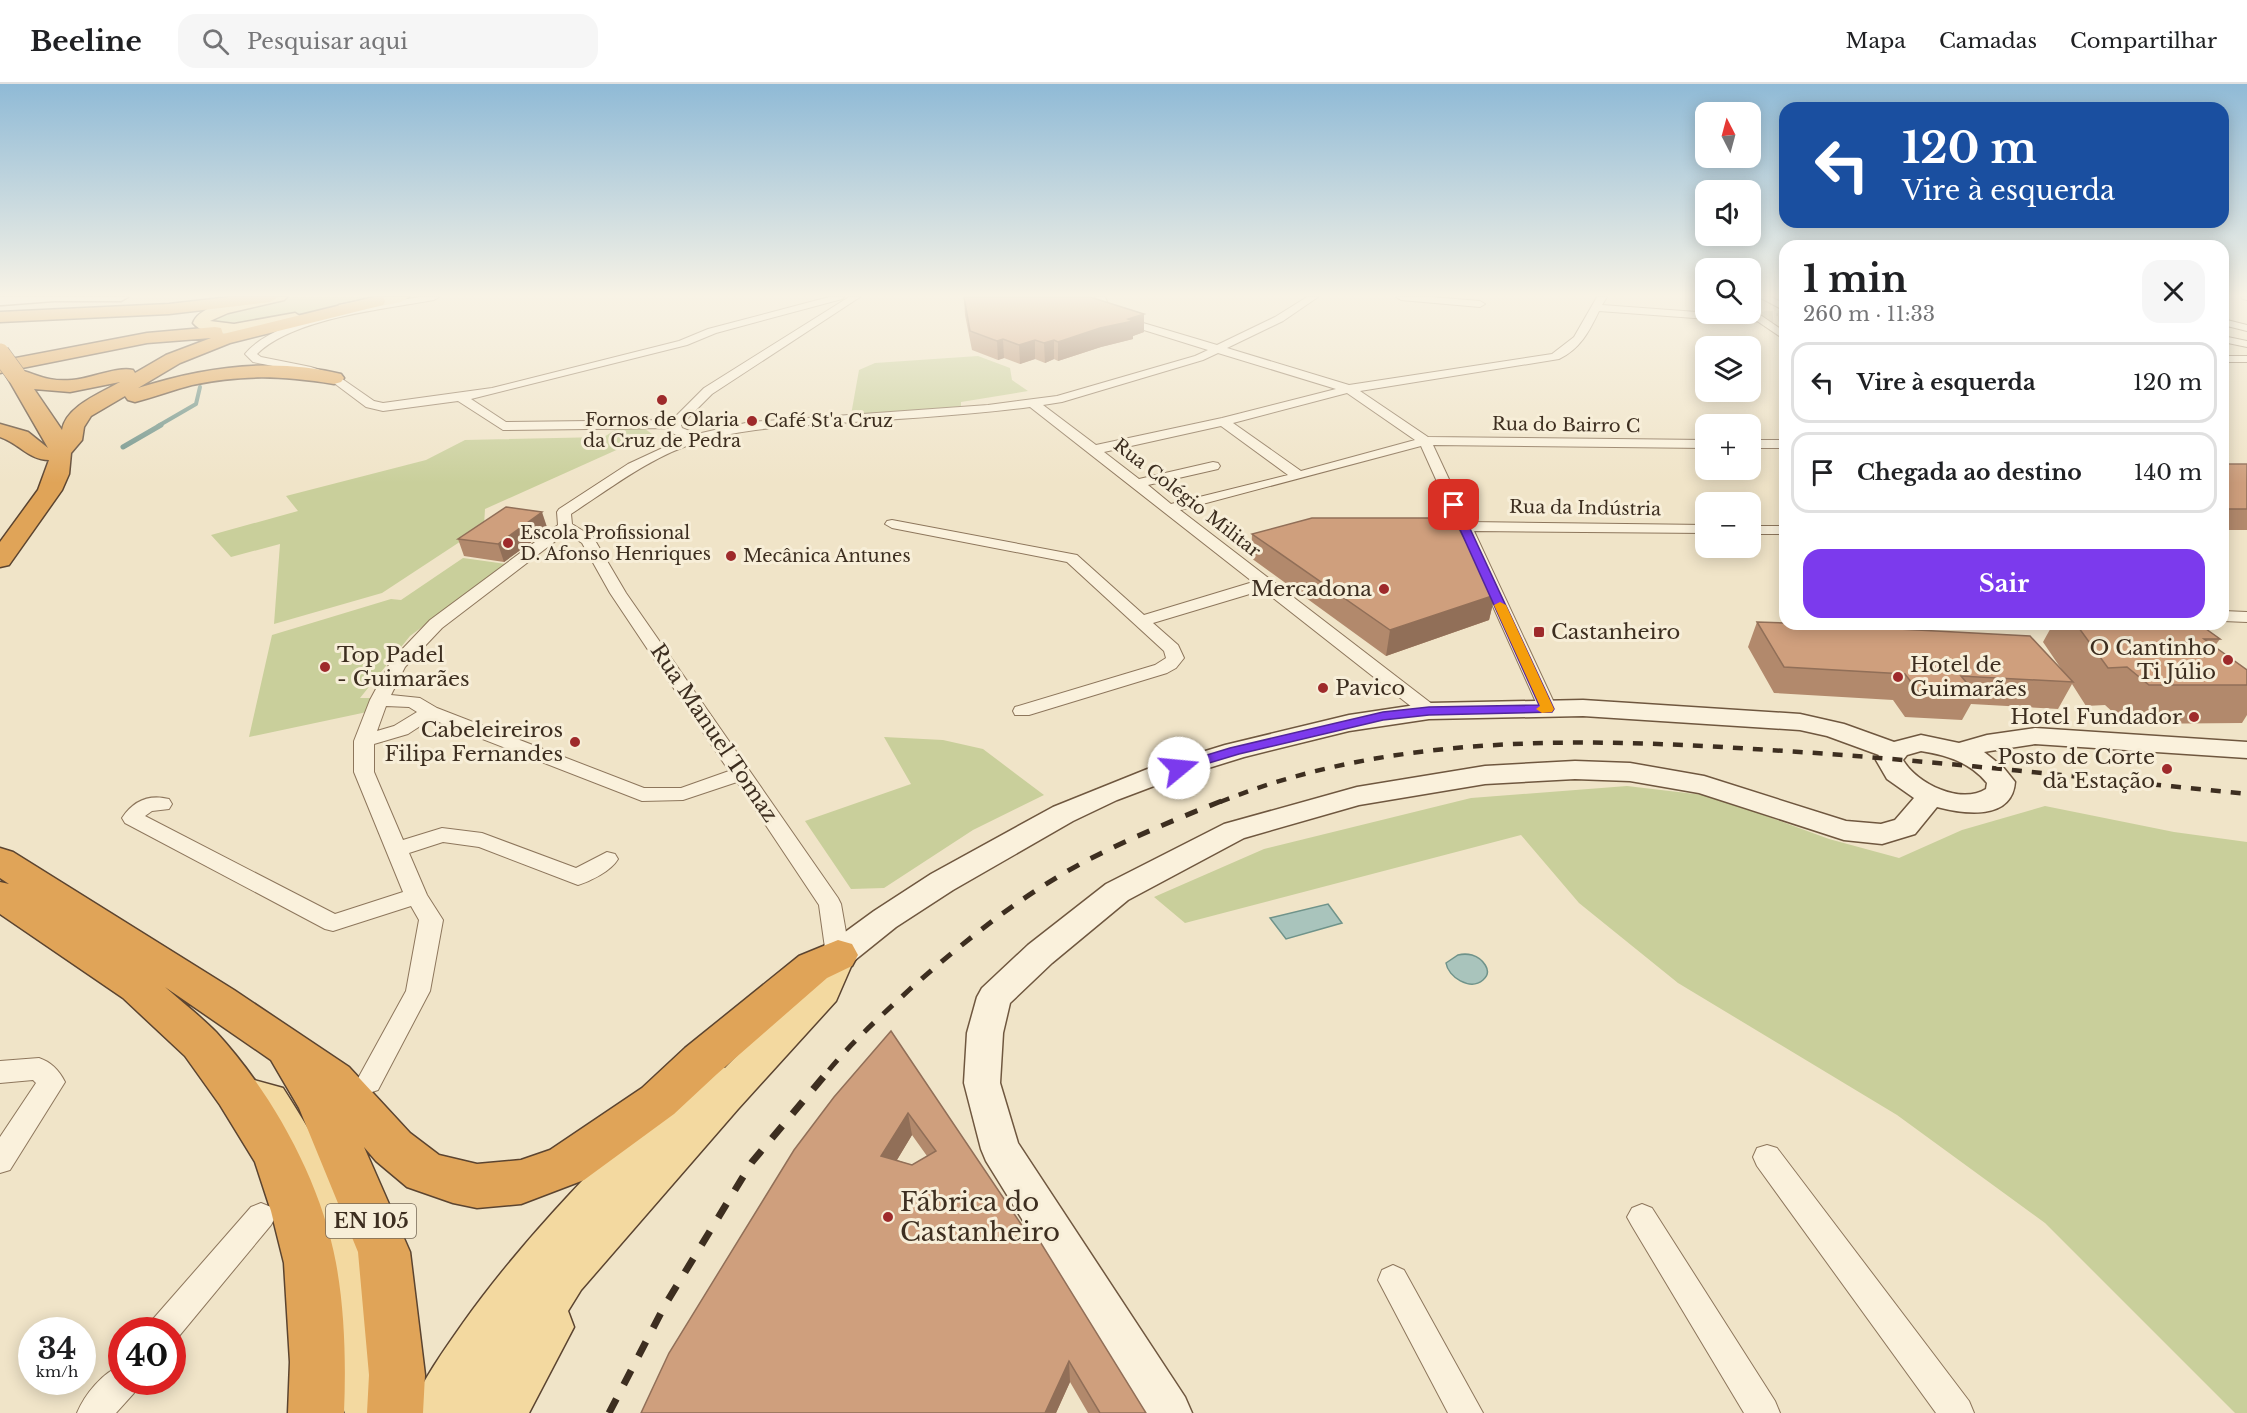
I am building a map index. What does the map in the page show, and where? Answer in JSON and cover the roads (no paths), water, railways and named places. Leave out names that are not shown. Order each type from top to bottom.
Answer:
[{"type":"highway","points":[[0,559],[53,484],[61,462],[58,448],[32,431],[5,376],[4,359]]},
{"type":"highway","points":[[5,376],[53,359]]},
{"type":"highway","points":[[5,376],[46,386],[75,385],[128,374],[146,365],[150,359]]},
{"type":"highway","points":[[0,533],[78,417],[100,401],[173,359]]},
{"type":"highway","points":[[183,359],[181,363],[186,368],[204,370],[265,368],[311,370]]},
{"type":"highway","points":[[58,448],[83,423],[104,409],[139,394],[179,383],[219,375],[272,371],[334,378]]},
{"type":"highway","points":[[0,430],[58,448]]},
{"type":"highway","name":"EN 105","points":[[0,861],[219,1001],[285,1046],[317,1098],[384,1252],[397,1375],[380,1403]]},
{"type":"highway","name":"EN 105","points":[[0,895],[138,987],[200,1044],[236,1092],[276,1155],[296,1211],[310,1263],[318,1362],[316,1413]]},
{"type":"highway","points":[[285,1046],[333,1080],[393,1147],[424,1172],[477,1186],[521,1182],[567,1165],[614,1134],[658,1101],[701,1061],[813,967],[838,955]]},
{"type":"main road","points":[[466,1409],[496,1316],[550,1248],[605,1184],[718,1070],[838,955]]},
{"type":"main road","points":[[466,1409],[612,1220],[708,1113],[823,991],[838,955]]},
{"type":"main road","points":[[236,1092],[268,1100],[292,1137],[319,1190],[334,1236],[345,1289],[380,1403]]},
{"type":"street","points":[[256,359],[311,370],[334,378],[376,406],[396,407],[461,398],[618,359]]},
{"type":"street","points":[[461,398],[504,426],[675,423],[708,391],[758,359]]},
{"type":"street","points":[[369,1082],[418,991],[431,920],[416,896],[364,772],[364,741],[379,700],[397,664],[436,624],[564,525],[564,512],[633,467],[674,446],[696,438],[750,426],[1034,404],[1195,359]]},
{"type":"street","points":[[1252,359],[1349,389],[1425,441],[1548,709]]},
{"type":"street","points":[[1093,450],[1223,422],[1349,389],[1542,359]]},
{"type":"street","points":[[2229,359],[2247,367]]},
{"type":"street","name":"Rua Colégio Militar","points":[[1034,404],[1429,711]]},
{"type":"street","points":[[1223,422],[1299,476]]},
{"type":"street","points":[[675,423],[676,430],[696,438]]},
{"type":"street","name":"Rua do Bairro C","points":[[1168,509],[1425,441],[1695,444]]},
{"type":"street","points":[[1761,444],[1779,444]]},
{"type":"street","points":[[1136,484],[1213,466]]},
{"type":"street","points":[[891,524],[1064,554],[1078,562],[1172,649],[1175,657],[1170,664],[1023,711]]},
{"type":"street","name":"Rua Manuel Tomaz","points":[[564,525],[588,540],[618,593],[830,904],[838,955]]},
{"type":"street","name":"Rua da Indústria","points":[[1464,526],[1695,529]]},
{"type":"street","points":[[1761,530],[1779,530]]},
{"type":"street","points":[[1140,621],[1265,584]]},
{"type":"street","points":[[2229,616],[2247,616]]},
{"type":"street","points":[[379,700],[413,702],[430,712],[642,795],[683,794],[740,774]]},
{"type":"street","points":[[838,955],[885,919],[942,882],[1063,814],[1107,794],[1160,774],[1235,751],[1349,723],[1429,711],[1548,709],[1644,711],[1800,722],[1835,730],[1892,750]]},
{"type":"street","points":[[364,741],[401,730],[430,712]]},
{"type":"street","points":[[1960,751],[1987,743],[2035,736],[2247,750]]},
{"type":"street","points":[[1921,743],[1960,751],[1994,772],[2001,782],[2000,793],[1985,802],[1966,804],[1931,796],[1912,787],[1898,776],[1890,765],[1889,756],[1892,750],[1903,744],[1921,743]]},
{"type":"street","points":[[1169,1413],[1000,1149],[982,1083],[984,1033],[994,997],[1040,954],[1117,892],[1234,831],[1357,796],[1485,775],[1575,770],[1630,772],[1704,785],[1844,830],[1882,834],[1905,827],[1931,796]]},
{"type":"street","points":[[162,804],[148,803],[137,810],[132,818],[333,923],[416,896]]},
{"type":"street","points":[[396,850],[442,835],[482,840],[578,877],[607,859]]},
{"type":"street","points":[[0,1072],[39,1069],[52,1082],[0,1161]]},
{"type":"street","points":[[1767,1157],[1957,1413]]},
{"type":"street","points":[[175,1317],[261,1216]]},
{"type":"street","points":[[1642,1217],[1763,1413]]},
{"type":"street","points":[[1393,1280],[1466,1413]]},
{"type":"street","points":[[94,1413],[110,1395]]},
{"type":"water","points":[[1328,904],[1342,923],[1286,939],[1270,918]]},
{"type":"water","points":[[1458,955],[1476,957],[1485,965],[1487,973],[1483,980],[1478,983],[1466,983],[1451,973],[1446,963]]},
{"type":"waterway","points":[[158,426],[196,404],[200,387]]},
{"type":"waterway","points":[[123,447],[161,425]]},
{"type":"railway","points":[[1220,802],[1286,779],[1353,763],[1422,752],[1492,745],[1562,743],[1632,743],[1830,754],[2247,794]]},
{"type":"railway","points":[[829,1070],[857,1039],[909,990],[1014,905],[1099,854],[1224,800]]},
{"type":"railway","points":[[609,1413],[665,1305],[752,1162],[830,1069]]},
{"type":"place","name":"Fornos de Olaria da Cruz de Pedra","points":[[662,400]]},
{"type":"place","name":"Café St'a Cruz","points":[[752,421]]},
{"type":"place","name":"Escola Profissional D. Afonso Henriques","points":[[508,543]]},
{"type":"place","name":"Mecânica Antunes","points":[[731,556]]},
{"type":"place","name":"Mercadona","points":[[1384,589]]},
{"type":"place","name":"Castanheiro","points":[[1539,632]]},
{"type":"place","name":"O Cantinho Ti Júlio","points":[[2228,660]]},
{"type":"place","name":"Top Padel - Guimarães","points":[[325,667]]},
{"type":"place","name":"Hotel de Guimarães","points":[[1898,677]]},
{"type":"place","name":"Pavico","points":[[1323,688]]},
{"type":"place","name":"Hotel Fundador","points":[[2194,717]]},
{"type":"place","name":"Cabeleireiros Filipa Fernandes","points":[[575,742]]},
{"type":"place","name":"Posto de Corte da Estação","points":[[2167,769]]},
{"type":"place","name":"Fábrica do Castanheiro","points":[[888,1217]]}]
